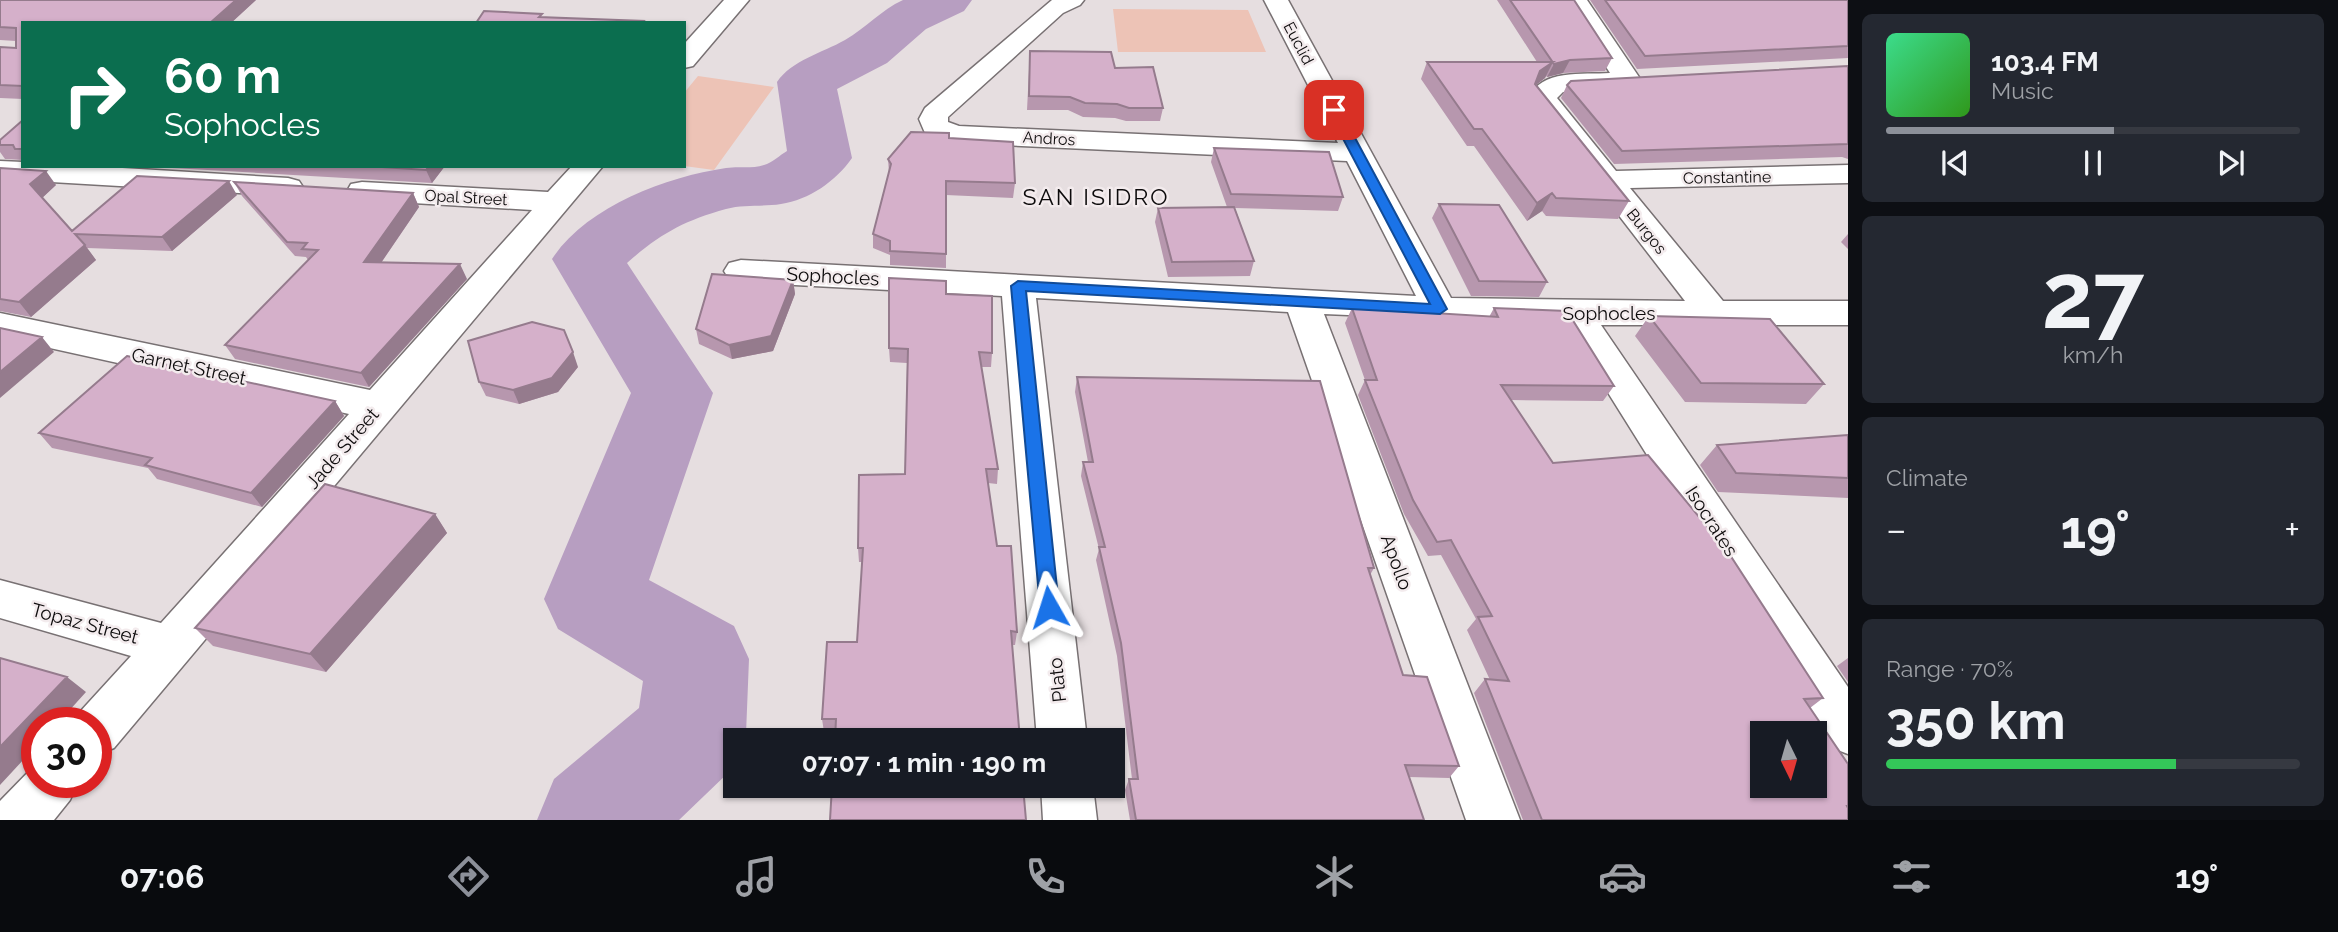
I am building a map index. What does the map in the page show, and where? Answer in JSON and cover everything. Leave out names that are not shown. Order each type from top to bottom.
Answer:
[{"type":"street","points":[[686,58],[737,0]]},
{"type":"street","name":"Andros","points":[[1072,0],[1054,8],[935,114],[935,127],[957,134],[1357,153]]},
{"type":"street","name":"Euclid","points":[[1276,0],[1440,309]]},
{"type":"street","name":"Burgos","points":[[1574,0],[1642,79],[1557,84],[1546,90],[1543,99],[1713,313]]},
{"type":"street","name":"Jade Street","points":[[112,713],[586,168]]},
{"type":"street","name":"Opal Street","points":[[0,170],[555,202]]},
{"type":"street","name":"Constantine","points":[[1606,180],[1848,174]]},
{"type":"street","name":"Sophocles","points":[[741,271],[1440,309],[1575,313],[1848,313]]},
{"type":"street","name":"Plato","points":[[1018,286],[1061,728]]},
{"type":"street","name":"Apollo","points":[[1301,303],[1493,820]]},
{"type":"street","name":"Isocrates","points":[[1575,313],[1848,730]]},
{"type":"street","name":"Garnet Street","points":[[0,325],[378,407]]},
{"type":"street","name":"Topaz Street","points":[[0,599],[170,646]]},
{"type":"street","points":[[19,820],[38,798]]},
{"type":"street","points":[[1068,798],[1070,820]]},
{"type":"shaded area","points":[[1113,9],[1248,10],[1266,52],[1118,52]]},
{"type":"shaded area","points":[[698,76],[774,87],[714,170],[686,166],[686,91]]},
{"type":"building","points":[[0,0],[236,0],[212,21],[21,21],[21,86],[0,85],[0,47],[16,48],[16,28],[0,27]]},
{"type":"building","points":[[1510,0],[1574,0],[1612,58],[1570,60],[1554,64]]},
{"type":"building","points":[[1605,0],[1848,0],[1848,46],[1645,56]]},
{"type":"building","points":[[484,11],[542,14],[539,17],[644,21],[477,21]]},
{"type":"building","points":[[1030,51],[1111,52],[1115,68],[1153,67],[1163,108],[1129,108],[1117,104],[1085,103],[1070,97],[1029,96]]},
{"type":"building","points":[[1427,62],[1553,62],[1540,71],[1535,84],[1629,201],[1556,198],[1552,193],[1537,203],[1482,129],[1474,129]]},
{"type":"building","points":[[1848,66],[1848,144],[1622,151],[1567,85],[1571,81]]},
{"type":"building","points":[[21,122],[21,149],[15,149],[13,145],[0,145],[0,140]]},
{"type":"building","points":[[911,132],[949,133],[949,138],[1013,142],[1015,183],[946,181],[946,254],[890,251],[890,241],[873,234],[891,164],[888,159]]},
{"type":"building","points":[[1214,148],[1329,152],[1343,197],[1231,194]]},
{"type":"building","points":[[0,168],[46,171],[30,184],[72,231],[137,176],[229,181],[162,237],[75,234],[85,245],[19,302],[0,299]]},
{"type":"building","points":[[396,168],[428,168],[426,170]]},
{"type":"building","points":[[234,182],[413,193],[364,262],[460,264],[361,373],[225,345],[318,250],[302,249],[307,243],[287,242]]},
{"type":"building","points":[[1439,204],[1499,205],[1547,282],[1479,281]]},
{"type":"building","points":[[1234,207],[1254,261],[1172,262],[1158,208]]},
{"type":"building","points":[[712,274],[793,280],[771,336],[729,345],[696,329]]},
{"type":"building","points":[[889,278],[946,281],[946,294],[992,296],[992,353],[979,352],[998,469],[986,469],[997,546],[1011,546],[1017,632],[1011,631],[1019,728],[836,728],[836,719],[822,719],[827,642],[857,642],[863,548],[858,548],[859,475],[905,474],[908,349],[889,348]]},
{"type":"building","points":[[1352,308],[1498,317],[1494,308],[1567,311],[1614,386],[1501,385],[1553,463],[1648,455],[1714,535],[1717,535],[1823,698],[1804,699],[1819,721],[1750,721],[1750,798],[1827,798],[1827,733],[1848,764],[1848,820],[1542,820],[1485,679],[1509,681],[1478,617],[1492,616],[1451,540],[1437,542],[1413,500],[1365,380],[1377,380]]},
{"type":"building","points":[[1649,316],[1770,319],[1824,384],[1701,383]]},
{"type":"building","points":[[532,322],[564,330],[573,352],[552,378],[513,390],[479,382],[468,341]]},
{"type":"building","points":[[0,328],[42,337],[0,372]]},
{"type":"building","points":[[127,356],[335,401],[251,493],[145,465],[152,458],[39,433]]},
{"type":"building","points":[[1077,377],[1320,381],[1374,568],[1368,568],[1403,675],[1427,677],[1459,766],[1405,765],[1424,820],[1136,820],[1129,779],[1138,779],[1121,643],[1099,547],[1105,547],[1083,462],[1093,462]]},
{"type":"building","points":[[1848,435],[1848,478],[1736,473],[1717,445]]},
{"type":"building","points":[[325,484],[435,514],[310,654],[195,628]]},
{"type":"building","points":[[0,658],[67,677],[38,707],[21,707],[21,725],[0,747]]},
{"type":"building","points":[[831,798],[1024,798],[1026,820],[830,820]]},
{"type":"waterway","points":[[595,820],[691,734],[697,659],[593,599],[672,393],[588,259],[632,222],[674,203],[725,188],[781,184],[820,158],[806,82],[867,51],[907,18],[946,0]]},
{"type":"district","name":"SAN ISIDRO","points":[[1096,197]]},
{"type":"route","points":[[1049,607],[1018,286],[1440,309],[1334,110]]}]
